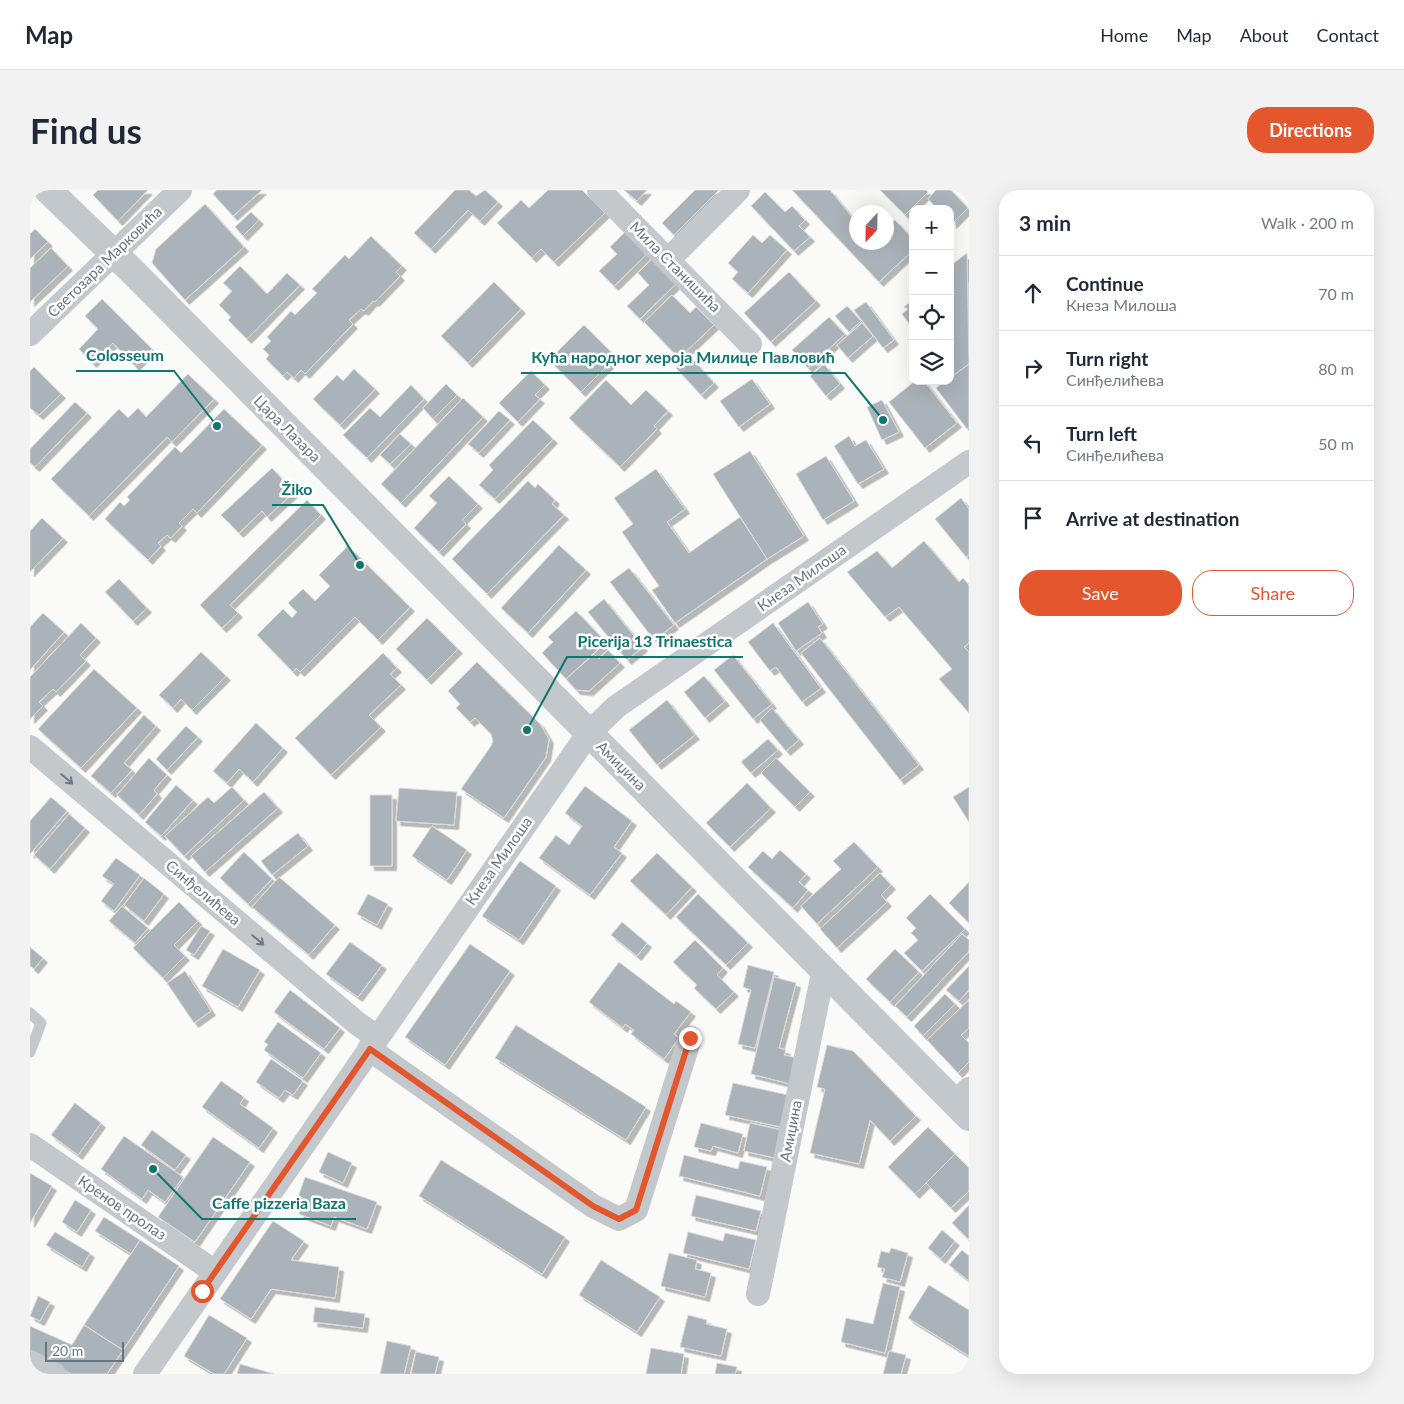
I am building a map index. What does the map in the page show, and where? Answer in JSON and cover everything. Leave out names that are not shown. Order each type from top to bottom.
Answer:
[{"type":"street","name":"Цара Лазара","points":[[48,190],[113,253],[588,734]]},
{"type":"street","name":"Светозара Марковића","points":[[30,334],[180,190]]},
{"type":"street","name":"Мила Станишића","points":[[599,190],[750,344]]},
{"type":"street","points":[[668,260],[738,190]]},
{"type":"street","name":"Кнеза Милоша","points":[[145,1374],[588,734],[616,707],[969,462]]},
{"type":"street","name":"Амиџина","points":[[588,734],[824,968],[964,1103]]},
{"type":"street","name":"Синђелићева","points":[[30,747],[358,1024],[373,1043],[593,1206],[619,1219],[636,1210],[690,1038]]},
{"type":"street","name":"Амиџина","points":[[758,1294],[824,968]]},
{"type":"street","name":"Кренов пролаз","points":[[30,1145],[215,1272]]},
{"type":"street","points":[[30,1362],[54,1374]]},
{"type":"lane","points":[[30,1013],[41,1022],[30,1052]]},
{"type":"building","points":[[98,190],[148,190],[118,221],[93,195]]},
{"type":"building","points":[[217,190],[262,190],[233,216],[213,194]]},
{"type":"building","points":[[455,190],[469,190],[476,196],[485,190],[498,202],[480,221],[468,210],[431,249],[414,233]]},
{"type":"building","points":[[548,190],[582,190],[605,213],[554,262],[541,249],[532,258],[497,223],[521,200],[529,208]]},
{"type":"building","points":[[624,190],[647,190],[637,201]]},
{"type":"building","points":[[695,190],[719,190],[674,235],[662,223]]},
{"type":"building","points":[[792,190],[830,190],[849,213],[849,250],[894,250],[895,220],[909,235],[909,254],[879,282]]},
{"type":"building","points":[[880,190],[926,190],[928,192],[915,205],[909,205],[909,211],[905,215]]},
{"type":"building","points":[[936,190],[951,190],[968,208],[954,222],[954,205],[934,205],[928,199]]},
{"type":"building","points":[[765,192],[785,212],[792,206],[805,220],[799,226],[810,237],[794,251],[751,206]]},
{"type":"building","points":[[205,204],[244,247],[185,300],[152,263],[156,249]]},
{"type":"building","points":[[251,212],[259,220],[243,236],[235,227]]},
{"type":"building","points":[[631,226],[653,248],[614,286],[599,271],[617,254],[610,247]]},
{"type":"building","points":[[35,229],[48,242],[30,259],[30,234]]},
{"type":"building","points":[[753,235],[762,243],[770,235],[787,250],[748,293],[732,279],[738,272],[728,263]]},
{"type":"building","points":[[371,236],[402,266],[396,272],[400,276],[375,302],[373,301],[364,311],[361,309],[349,320],[353,324],[305,374],[301,370],[294,378],[287,372],[283,376],[266,359],[269,355],[263,349],[271,341],[267,337],[291,311],[295,315],[317,293],[312,289],[345,255],[349,259]]},
{"type":"building","points":[[51,248],[68,266],[30,302],[30,268]]},
{"type":"building","points":[[658,253],[682,278],[640,319],[627,306],[649,285],[638,273]]},
{"type":"building","points":[[967,253],[969,364],[954,375],[954,295],[954,263]]},
{"type":"building","points":[[240,266],[267,294],[287,273],[300,285],[247,339],[228,320],[231,317],[219,305],[232,291],[223,283]]},
{"type":"building","points":[[789,272],[816,301],[771,342],[744,313]]},
{"type":"building","points":[[494,282],[521,309],[468,363],[441,336]]},
{"type":"building","points":[[672,295],[690,313],[696,307],[714,325],[679,358],[644,322]]},
{"type":"building","points":[[102,299],[152,349],[135,366],[113,343],[92,363],[79,349],[98,329],[85,316]]},
{"type":"building","points":[[866,302],[894,340],[883,348],[854,310]]},
{"type":"building","points":[[909,303],[909,324],[902,314],[908,309],[904,307]]},
{"type":"building","points":[[847,306],[861,321],[849,332],[835,316]]},
{"type":"building","points":[[829,317],[845,334],[808,368],[792,350]]},
{"type":"building","points":[[862,323],[873,336],[848,358],[837,345]]},
{"type":"building","points":[[584,325],[616,357],[581,392],[549,360]]},
{"type":"building","points":[[690,356],[714,383],[701,395],[676,368]]},
{"type":"building","points":[[824,364],[840,384],[826,396],[810,376]]},
{"type":"building","points":[[969,364],[969,428],[967,429],[936,388],[940,385],[954,385],[954,375]]},
{"type":"building","points":[[34,367],[61,394],[39,415],[30,408],[30,371]]},
{"type":"building","points":[[354,369],[375,389],[340,425],[313,399],[337,375],[343,381]]},
{"type":"building","points":[[531,371],[545,385],[535,395],[540,399],[518,422],[499,403]]},
{"type":"building","points":[[188,374],[214,399],[172,442],[167,437],[89,516],[51,479],[119,409],[128,418],[138,408],[146,417]]},
{"type":"building","points":[[752,379],[770,404],[739,427],[720,401]]},
{"type":"building","points":[[606,380],[631,405],[646,390],[668,411],[654,426],[657,429],[620,467],[569,418]]},
{"type":"building","points":[[446,384],[457,395],[433,419],[423,408]]},
{"type":"building","points":[[411,385],[424,399],[367,458],[343,435],[370,408],[380,417]]},
{"type":"building","points":[[910,385],[927,385],[957,423],[925,448],[889,402]]},
{"type":"building","points":[[463,398],[483,417],[401,503],[381,484]]},
{"type":"building","points":[[882,400],[899,432],[882,440],[867,407]]},
{"type":"building","points":[[75,402],[87,413],[35,467],[30,463],[30,449]]},
{"type":"building","points":[[224,409],[262,445],[197,513],[193,509],[179,523],[182,526],[171,538],[167,535],[158,543],[161,546],[148,560],[105,519],[120,502],[124,506],[130,500],[127,497],[175,447],[181,453]]},
{"type":"building","points":[[499,411],[510,420],[479,453],[468,444]]},
{"type":"building","points":[[533,420],[553,439],[495,499],[479,485],[493,470],[489,465]]},
{"type":"building","points":[[400,434],[411,444],[390,464],[380,455]]},
{"type":"building","points":[[849,436],[855,446],[866,440],[884,469],[858,484],[834,446]]},
{"type":"building","points":[[750,451],[804,536],[767,559],[713,474]]},
{"type":"building","points":[[826,456],[854,501],[823,520],[796,474]]},
{"type":"building","points":[[272,468],[294,492],[267,517],[262,511],[239,533],[221,515]]},
{"type":"building","points":[[656,469],[685,509],[667,522],[689,553],[740,517],[767,559],[675,623],[652,590],[659,586],[622,532],[633,524],[614,498]]},
{"type":"building","points":[[449,476],[478,504],[462,520],[466,524],[439,552],[414,528],[437,503],[429,496]]},
{"type":"building","points":[[528,481],[535,488],[538,484],[555,500],[552,504],[564,515],[487,594],[452,559]]},
{"type":"building","points":[[961,498],[969,509],[969,555],[966,557],[935,519]]},
{"type":"building","points":[[307,500],[321,515],[230,605],[238,613],[222,628],[200,605]]},
{"type":"building","points":[[42,518],[63,538],[30,572],[30,531]]},
{"type":"building","points":[[924,541],[959,582],[963,578],[969,585],[969,643],[964,647],[969,652],[969,713],[939,679],[952,669],[899,607],[885,617],[847,572],[877,551],[892,568]]},
{"type":"building","points":[[559,545],[586,570],[528,633],[501,608]]},
{"type":"building","points":[[348,546],[410,607],[378,640],[355,617],[300,672],[296,668],[293,672],[257,635],[283,609],[292,618],[297,612],[288,603],[303,589],[315,601],[330,586],[319,575]]},
{"type":"building","points":[[629,568],[674,625],[654,640],[610,582]]},
{"type":"building","points":[[119,579],[147,608],[133,621],[105,592]]},
{"type":"building","points":[[604,599],[643,647],[627,660],[588,612]]},
{"type":"building","points":[[808,602],[823,624],[818,627],[822,633],[796,651],[778,623]]},
{"type":"building","points":[[576,611],[606,642],[566,679],[542,653],[553,642],[548,637]]},
{"type":"building","points":[[43,613],[64,632],[30,670],[30,627]]},
{"type":"building","points":[[427,618],[458,649],[427,680],[396,649]]},
{"type":"building","points":[[81,623],[96,638],[80,655],[86,661],[56,692],[53,689],[39,702],[43,706],[30,719],[30,677]]},
{"type":"building","points":[[773,623],[821,688],[802,702],[776,667],[770,671],[748,642]]},
{"type":"building","points":[[820,638],[919,765],[900,780],[801,653]]},
{"type":"building","points":[[608,650],[620,663],[589,691],[576,690],[566,679],[594,654],[599,659]]},
{"type":"building","points":[[201,652],[226,676],[192,710],[181,699],[173,708],[159,695]]},
{"type":"building","points":[[383,653],[397,668],[390,674],[401,685],[369,715],[381,727],[331,775],[295,738]]},
{"type":"building","points":[[733,655],[772,704],[753,719],[714,670]]},
{"type":"building","points":[[477,662],[540,724],[549,739],[546,757],[504,818],[461,789],[493,741],[491,734],[475,718],[470,722],[456,708],[460,704],[448,691]]},
{"type":"building","points":[[94,669],[137,708],[81,768],[38,729]]},
{"type":"building","points":[[704,676],[725,701],[705,718],[684,692]]},
{"type":"building","points":[[667,700],[695,735],[657,765],[629,730]]},
{"type":"building","points":[[772,708],[799,740],[786,751],[760,720]]},
{"type":"building","points":[[144,715],[156,726],[124,763],[132,770],[111,793],[91,776]]},
{"type":"building","points":[[256,723],[283,748],[253,782],[239,769],[227,783],[213,771]]},
{"type":"building","points":[[186,726],[198,737],[167,770],[156,759]]},
{"type":"building","points":[[768,739],[778,750],[751,773],[741,762]]},
{"type":"building","points":[[149,758],[167,775],[154,790],[157,794],[139,815],[117,795]]},
{"type":"building","points":[[776,758],[810,792],[795,807],[761,773]]},
{"type":"building","points":[[747,783],[771,808],[730,847],[706,823]]},
{"type":"building","points":[[176,785],[193,800],[161,836],[145,822]]},
{"type":"building","points":[[585,786],[632,821],[614,847],[622,853],[590,895],[539,858],[556,835],[569,845],[582,826],[565,813]]},
{"type":"building","points":[[232,787],[244,800],[184,856],[165,836],[208,797],[214,803]]},
{"type":"building","points":[[969,787],[969,822],[953,797]]},
{"type":"building","points":[[399,788],[457,792],[454,825],[396,821]]},
{"type":"building","points":[[264,792],[278,808],[205,872],[191,856]]},
{"type":"building","points":[[370,795],[392,795],[392,866],[370,866]]},
{"type":"building","points":[[51,797],[67,811],[30,854],[30,821]]},
{"type":"building","points":[[69,814],[85,828],[50,869],[34,855]]},
{"type":"building","points":[[432,826],[467,850],[447,880],[412,856]]},
{"type":"building","points":[[298,833],[308,846],[272,875],[261,861]]},
{"type":"building","points":[[854,842],[878,867],[817,924],[801,906],[841,869],[833,861]]},
{"type":"building","points":[[780,850],[806,874],[799,882],[808,890],[793,908],[748,867],[763,851],[772,859]]},
{"type":"building","points":[[244,852],[272,879],[248,904],[220,878]]},
{"type":"building","points":[[657,853],[692,887],[666,915],[630,881]]},
{"type":"building","points":[[116,858],[140,875],[114,911],[101,901],[114,884],[102,876]]},
{"type":"building","points":[[520,861],[556,886],[519,940],[482,916]]},
{"type":"building","points":[[880,873],[891,885],[881,895],[887,902],[837,948],[820,929]]},
{"type":"building","points":[[279,877],[335,925],[309,955],[252,907]]},
{"type":"building","points":[[144,878],[164,894],[144,921],[124,905]]},
{"type":"building","points":[[969,882],[969,923],[949,903]]},
{"type":"building","points":[[368,894],[388,904],[377,925],[357,914]]},
{"type":"building","points":[[698,894],[748,943],[726,965],[676,917]]},
{"type":"building","points":[[930,894],[965,929],[922,971],[904,953],[918,940],[911,933],[916,928],[906,918]]},
{"type":"building","points":[[179,902],[198,921],[174,945],[185,956],[163,978],[133,948]]},
{"type":"building","points":[[122,906],[148,928],[135,943],[109,921]]},
{"type":"building","points":[[622,922],[647,943],[637,956],[611,935]]},
{"type":"building","points":[[201,926],[210,931],[194,955],[186,950]]},
{"type":"building","points":[[962,934],[969,940],[969,951],[907,1017],[895,1006]]},
{"type":"building","points":[[695,940],[723,968],[717,975],[734,992],[716,1009],[694,988],[697,985],[673,962]]},
{"type":"building","points":[[350,942],[382,965],[358,997],[326,974]]},
{"type":"building","points":[[470,944],[510,971],[445,1065],[405,1037]]},
{"type":"building","points":[[30,947],[43,958],[34,969],[30,966]]},
{"type":"building","points":[[223,949],[260,970],[238,1007],[202,986]]},
{"type":"building","points":[[895,949],[919,972],[890,1002],[866,979]]},
{"type":"building","points":[[619,962],[674,1004],[676,1001],[691,1012],[674,1034],[679,1038],[664,1059],[631,1034],[634,1030],[625,1024],[623,1028],[589,1002]]},
{"type":"building","points":[[748,965],[774,972],[755,1048],[738,1044],[751,990],[743,987]]},
{"type":"building","points":[[969,966],[969,990],[959,1001],[946,990]]},
{"type":"building","points":[[185,971],[211,1011],[194,1023],[167,983]]},
{"type":"building","points":[[774,977],[796,983],[779,1048],[786,1050],[784,1055],[797,1058],[791,1084],[751,1074]]},
{"type":"building","points":[[290,990],[340,1028],[324,1049],[274,1012]]},
{"type":"building","points":[[945,994],[955,1004],[923,1036],[914,1026]]},
{"type":"building","points":[[969,1000],[969,1028],[961,1035],[969,1043],[969,1062],[958,1073],[927,1040]]},
{"type":"building","points":[[278,1022],[321,1053],[303,1078],[264,1050],[268,1044],[264,1042]]},
{"type":"building","points":[[516,1025],[646,1107],[626,1140],[495,1058]]},
{"type":"building","points":[[827,1045],[853,1051],[916,1116],[890,1141],[870,1120],[859,1164],[810,1153],[825,1089],[817,1087]]},
{"type":"building","points":[[271,1059],[303,1081],[293,1095],[285,1090],[279,1098],[256,1082]]},
{"type":"building","points":[[221,1081],[244,1097],[240,1104],[273,1128],[259,1148],[202,1107]]},
{"type":"building","points":[[733,1083],[788,1095],[781,1127],[725,1115]]},
{"type":"building","points":[[75,1103],[101,1123],[78,1155],[51,1135]]},
{"type":"building","points":[[701,1123],[743,1134],[738,1153],[713,1146],[711,1151],[694,1147]]},
{"type":"building","points":[[750,1123],[781,1130],[775,1158],[744,1151]]},
{"type":"building","points":[[928,1127],[955,1154],[915,1194],[888,1167]]},
{"type":"building","points":[[152,1130],[186,1155],[175,1170],[141,1145]]},
{"type":"building","points":[[124,1136],[183,1177],[165,1202],[148,1190],[142,1199],[101,1169]]},
{"type":"building","points":[[213,1137],[250,1162],[195,1242],[158,1217]]},
{"type":"building","points":[[328,1152],[352,1163],[343,1183],[319,1172]]},
{"type":"building","points":[[955,1154],[969,1168],[969,1191],[951,1208],[926,1183]]},
{"type":"building","points":[[684,1155],[738,1169],[740,1161],[767,1167],[760,1196],[679,1176]]},
{"type":"building","points":[[441,1160],[565,1237],[542,1274],[419,1196]]},
{"type":"building","points":[[30,1173],[52,1186],[30,1223]]},
{"type":"building","points":[[305,1177],[377,1202],[367,1229],[334,1217],[331,1226],[299,1214],[301,1208],[295,1206]]},
{"type":"building","points":[[696,1195],[761,1211],[756,1231],[691,1216]]},
{"type":"building","points":[[75,1200],[91,1210],[77,1232],[62,1222]]},
{"type":"building","points":[[969,1205],[969,1240],[952,1223]]},
{"type":"building","points":[[104,1217],[140,1240],[131,1254],[95,1231]]},
{"type":"building","points":[[273,1221],[304,1241],[291,1260],[339,1267],[335,1298],[271,1289],[251,1319],[220,1299]]},
{"type":"building","points":[[942,1230],[955,1241],[941,1259],[928,1248]]},
{"type":"building","points":[[55,1232],[90,1253],[82,1267],[46,1245]]},
{"type":"building","points":[[688,1232],[723,1241],[725,1233],[756,1240],[749,1269],[683,1253]]},
{"type":"building","points":[[140,1240],[179,1266],[123,1350],[84,1325]]},
{"type":"building","points":[[891,1248],[908,1253],[900,1282],[882,1277],[885,1269],[877,1267],[881,1251],[889,1253]]},
{"type":"building","points":[[962,1250],[969,1256],[969,1281],[949,1265]]},
{"type":"building","points":[[669,1253],[697,1260],[695,1269],[711,1273],[705,1297],[661,1286]]},
{"type":"building","points":[[601,1260],[660,1297],[637,1332],[579,1295]]},
{"type":"building","points":[[883,1283],[900,1287],[885,1353],[841,1342],[846,1318],[873,1324]]},
{"type":"building","points":[[929,1285],[969,1310],[969,1356],[908,1318]]},
{"type":"building","points":[[38,1296],[50,1302],[40,1321],[30,1316]]},
{"type":"building","points":[[315,1307],[365,1314],[363,1328],[313,1322]]},
{"type":"building","points":[[209,1315],[247,1338],[224,1374],[214,1374],[184,1356]]},
{"type":"building","points":[[688,1315],[707,1320],[706,1324],[727,1329],[721,1356],[680,1347]]},
{"type":"building","points":[[84,1325],[123,1350],[107,1374],[71,1374],[30,1355],[30,1326],[72,1345]]},
{"type":"building","points":[[387,1341],[411,1346],[404,1374],[380,1374]]},
{"type":"building","points":[[651,1348],[684,1354],[681,1374],[646,1374]]},
{"type":"building","points":[[889,1351],[906,1355],[901,1374],[883,1374]]},
{"type":"building","points":[[416,1352],[439,1357],[435,1374],[411,1374]]},
{"type":"building","points":[[717,1363],[737,1367],[735,1374],[715,1374]]},
{"type":"building","points":[[240,1364],[274,1374],[237,1374]]},
{"type":"place","name":"Кућа народног хероја Милице Павловић","points":[[883,420]]},
{"type":"place","name":"Colosseum","points":[[217,426]]},
{"type":"place","name":"Žiko","points":[[360,565]]},
{"type":"place","name":"Picerija 13 Trinaestica","points":[[527,730]]},
{"type":"place","name":"Caffe pizzeria Baza","points":[[153,1169]]},
{"type":"route","points":[[202,1291],[370,1049],[593,1206],[619,1219],[636,1210],[690,1038]]}]
